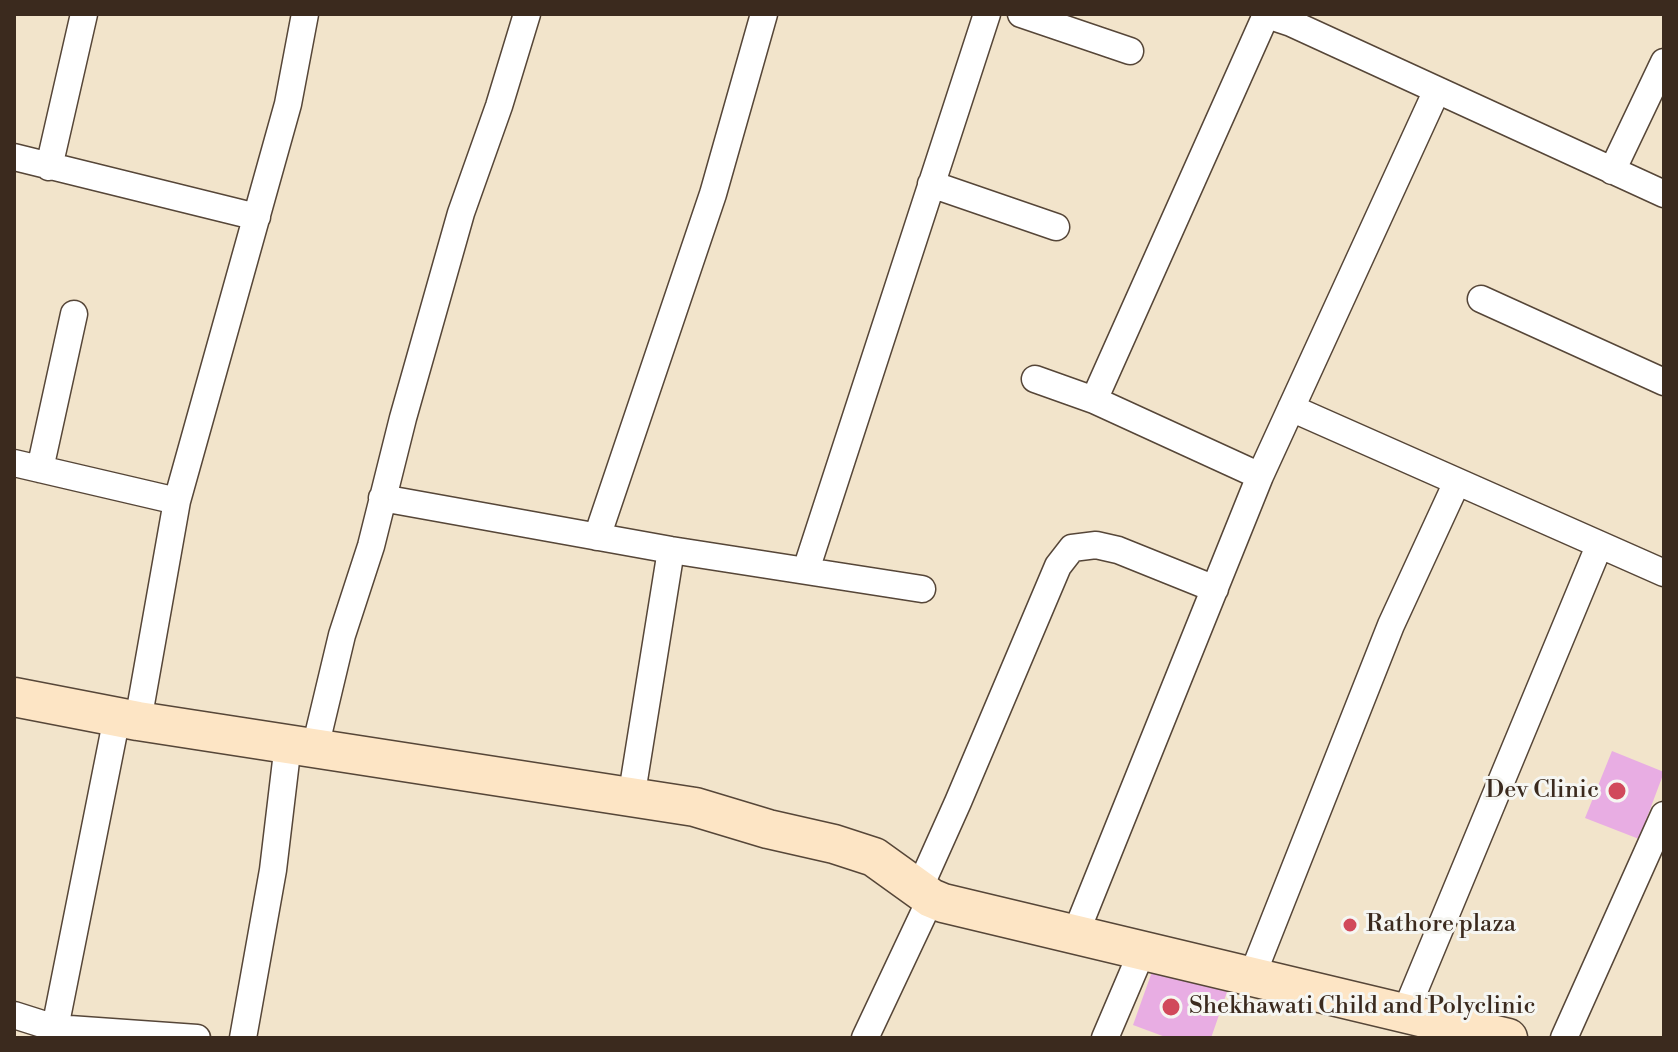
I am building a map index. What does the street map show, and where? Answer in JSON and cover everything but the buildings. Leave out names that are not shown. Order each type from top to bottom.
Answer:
[{"type":"street","points":[[49,167],[84,14]]},
{"type":"street","points":[[53,1033],[94,821],[127,719],[177,501],[288,104],[305,14]]},
{"type":"street","points":[[243,1038],[273,870],[302,746],[371,546],[461,213],[527,14]]},
{"type":"street","points":[[597,537],[713,194],[764,14]]},
{"type":"street","points":[[806,570],[987,14]]},
{"type":"street","points":[[1021,14],[1130,51]]},
{"type":"street","points":[[1094,400],[1279,17],[1664,194]]},
{"type":"street","points":[[1612,171],[1664,62]]},
{"type":"street","points":[[1075,935],[1260,476],[1437,90]]},
{"type":"street","points":[[14,157],[257,217]]},
{"type":"street","points":[[931,184],[1056,227]]},
{"type":"street","points":[[1481,299],[1664,382]]},
{"type":"street","points":[[40,469],[74,314]]},
{"type":"street","points":[[1035,379],[1094,400],[1260,476]]},
{"type":"street","points":[[1291,408],[1664,573]]},
{"type":"street","points":[[14,463],[177,501]]},
{"type":"street","points":[[1252,976],[1391,625],[1457,482]]},
{"type":"street","points":[[382,498],[671,550],[922,589]]},
{"type":"street","points":[[865,1038],[925,894],[958,802],[1058,566],[1072,548],[1096,545],[1118,550],[1215,589]]},
{"type":"street","points":[[1405,1013],[1599,546]]},
{"type":"street","points":[[631,799],[671,550]]},
{"type":"street","points":[[14,697],[127,719],[695,807],[874,857],[925,894],[943,903],[1508,1038]]},
{"type":"street","points":[[1564,1038],[1664,815]]},
{"type":"street","points":[[1105,1038],[1143,949]]},
{"type":"street","points":[[14,1015],[53,1033],[197,1038]]},
{"type":"place","name":"Dev Clinic","points":[[1617,791]]},
{"type":"place","name":"Rathore plaza","points":[[1350,925]]},
{"type":"place","name":"Shekhawati Child and Polyclinic","points":[[1171,1007]]}]
